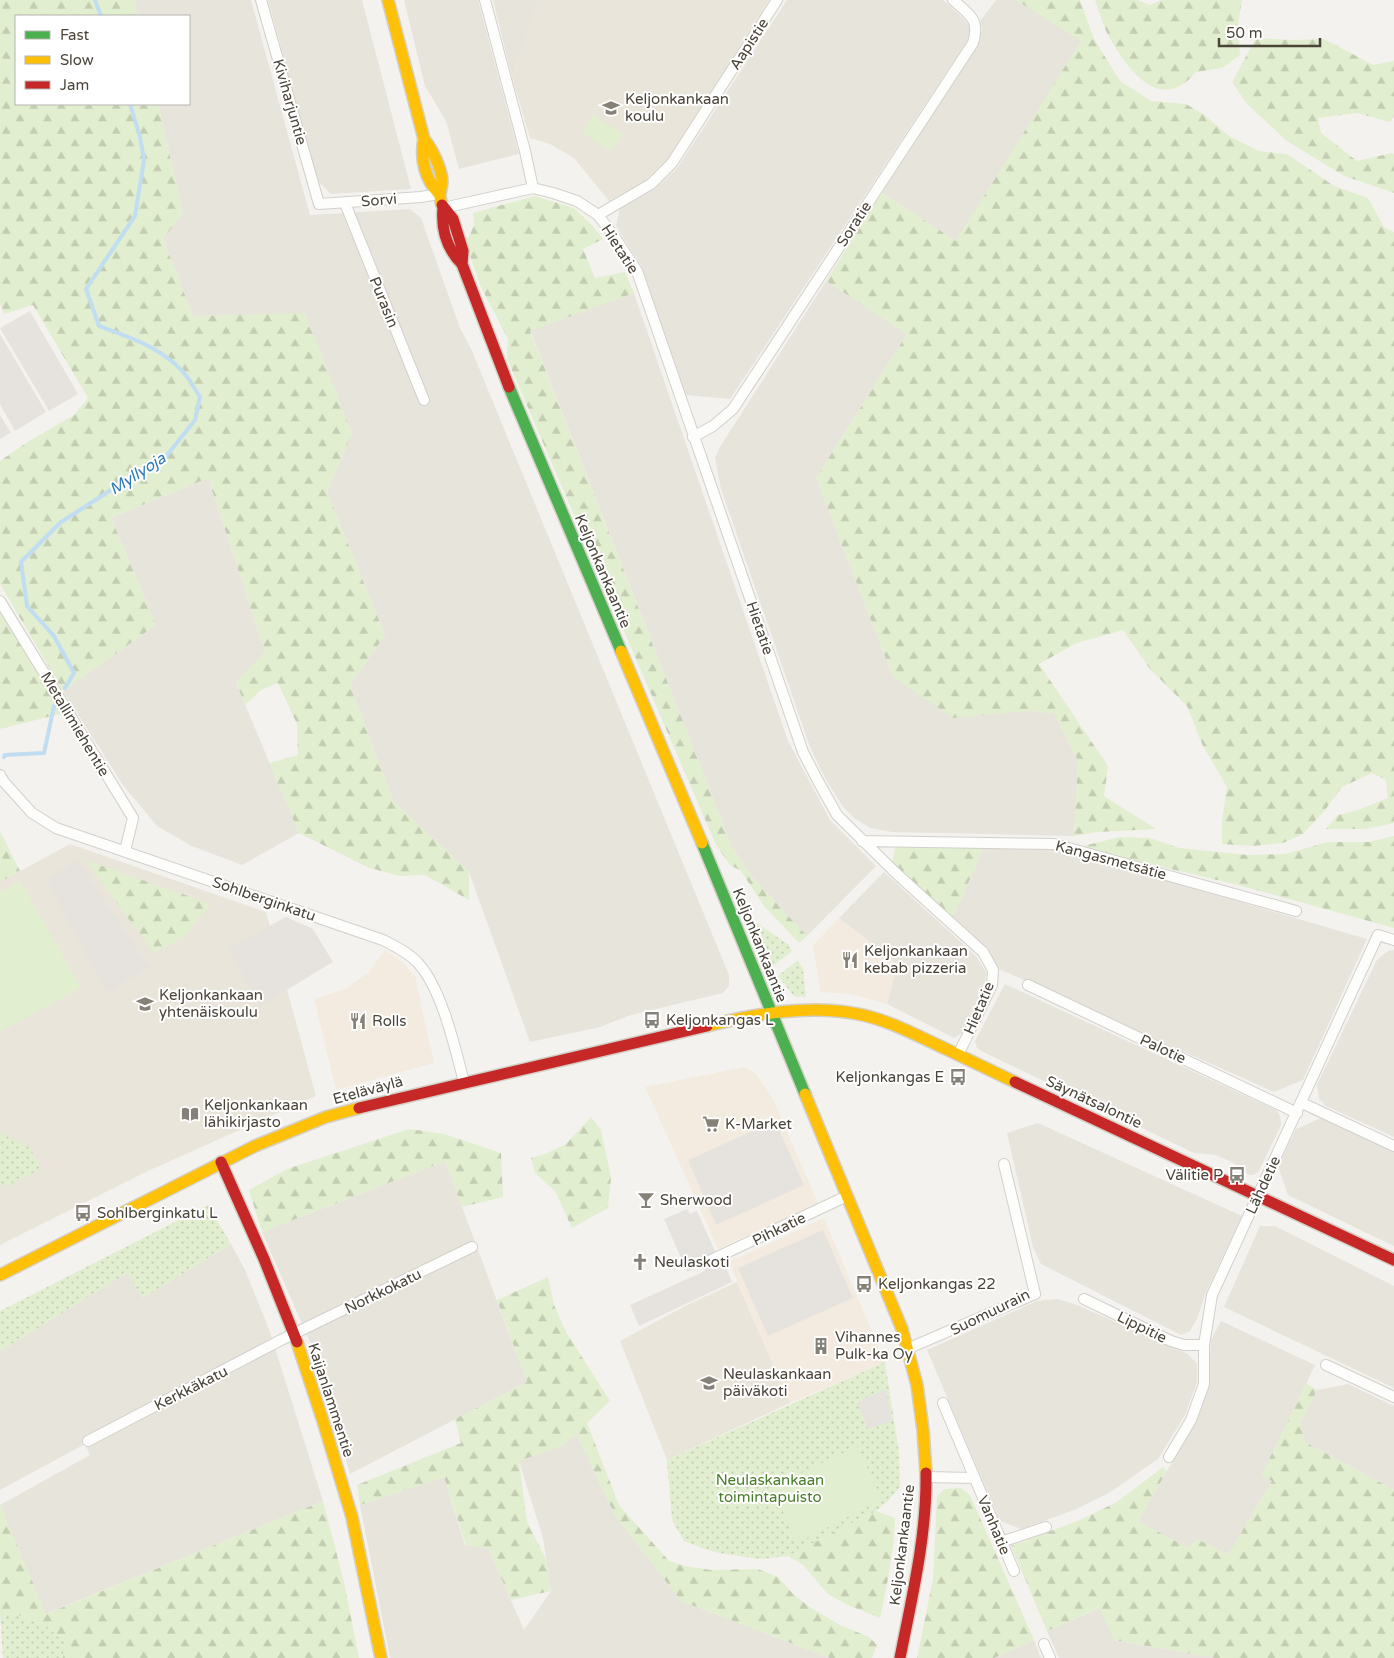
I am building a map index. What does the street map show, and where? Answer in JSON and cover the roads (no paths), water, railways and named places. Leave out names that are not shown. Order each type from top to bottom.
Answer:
[{"type":"main road","name":"Keljonkankaantie","points":[[388,0],[424,139],[421,153],[430,184],[439,194],[443,208],[453,218],[463,251],[462,264],[520,415],[686,802],[902,1329],[917,1383],[926,1477],[924,1515],[916,1579],[900,1658]]},
{"type":"main road","name":"Säynätsalontie","points":[[772,1014],[842,1011],[886,1022],[1394,1260]]},
{"type":"main road","name":"Eteläväylä","points":[[0,1275],[220,1162],[326,1117],[464,1082],[735,1019],[772,1014]]},
{"type":"main road","name":"Kaijanlammentie","points":[[220,1162],[264,1259],[293,1334],[323,1421],[352,1517],[381,1658]]},
{"type":"street","name":"Kiviharjuntie","points":[[260,0],[319,204]]},
{"type":"street","points":[[485,0],[533,188]]},
{"type":"street","name":"Aapistie","points":[[598,215],[651,184],[672,164],[778,0]]},
{"type":"street","name":"Soratie","points":[[693,437],[713,426],[733,409],[973,43],[977,31],[976,25],[968,14],[953,0]]},
{"type":"street","name":"Hietatie","points":[[443,208],[533,188],[553,192],[578,201],[598,215],[637,271],[803,752],[837,816],[983,952],[993,970],[992,985],[958,1055]]},
{"type":"street","name":"Sorvi","points":[[319,204],[439,194]]},
{"type":"street","name":"Purasin","points":[[345,203],[424,400]]},
{"type":"street","name":"Metallimiehentie","points":[[0,601],[133,818],[125,851]]},
{"type":"street","name":"Sohlberginkatu","points":[[0,775],[32,813],[56,828],[383,940],[404,951],[418,962],[431,979],[455,1045],[464,1082]]},
{"type":"street","name":"Kangasmetsätie","points":[[862,841],[1054,844],[1296,911]]},
{"type":"street","name":"Lähdetie","points":[[1169,1457],[1191,1420],[1204,1384],[1204,1345],[1212,1295],[1378,935],[1394,940]]},
{"type":"street","name":"Palotie","points":[[1028,985],[1297,1113]]},
{"type":"street","points":[[1302,1103],[1394,1146]]},
{"type":"street","name":"Suomuurain","points":[[908,1349],[1035,1294],[1004,1164]]},
{"type":"street","name":"Pihkatie","points":[[711,1260],[847,1196]]},
{"type":"street","name":"Norkkokatu","points":[[293,1334],[472,1247]]},
{"type":"street","name":"Lippitie","points":[[1084,1299],[1171,1341],[1204,1345]]},
{"type":"street","name":"Kerkkäkatu","points":[[88,1441],[293,1334]]},
{"type":"street","points":[[1326,1365],[1394,1397]]},
{"type":"street","name":"Vanhatie","points":[[943,1403],[1014,1571]]},
{"type":"street","name":"Vanhatie","points":[[926,1477],[974,1478]]},
{"type":"street","points":[[1001,1542],[1046,1526]]},
{"type":"street","points":[[1044,1644],[1050,1658]]},
{"type":"waterway","name":"Myllyoja","points":[[95,0],[101,15]]},
{"type":"waterway","name":"Myllyoja","points":[[65,688],[74,673],[54,636],[27,606],[21,562],[61,522],[125,481],[164,459],[195,420],[200,397],[188,378],[169,359],[148,346],[99,326],[86,289],[135,216],[144,160],[140,137],[130,105]]},
{"type":"waterway","name":"Myllyoja","points":[[4,757],[5,755],[44,753],[54,706]]},
{"type":"place","name":"Keljonkankaan koulu","points":[[611,108]]},
{"type":"place","name":"Keljonkankaan kebab pizzeria","points":[[850,960]]},
{"type":"place","name":"Keljonkankaan yhtenäiskoulu","points":[[145,1004]]},
{"type":"place","name":"Keljonkangas L","points":[[652,1020]]},
{"type":"place","name":"Rolls","points":[[358,1021]]},
{"type":"place","name":"Keljonkangas E","points":[[958,1077]]},
{"type":"place","name":"Keljonkankaan lähikirjasto","points":[[190,1114]]},
{"type":"place","name":"K-Market","points":[[711,1124]]},
{"type":"place","name":"Välitie P","points":[[1237,1175]]},
{"type":"place","name":"Sherwood","points":[[646,1200]]},
{"type":"place","name":"Sohlberginkatu L","points":[[83,1213]]},
{"type":"place","name":"Neulaskoti","points":[[640,1262]]},
{"type":"place","name":"Keljonkangas 22","points":[[864,1284]]},
{"type":"place","name":"Vihannes Pulk-ka Oy","points":[[821,1346]]},
{"type":"place","name":"Neulaskankaan päiväkoti","points":[[709,1383]]},
{"type":"park label","name":"Neulaskankaan toimintapuisto","points":[[770,1488]]}]
